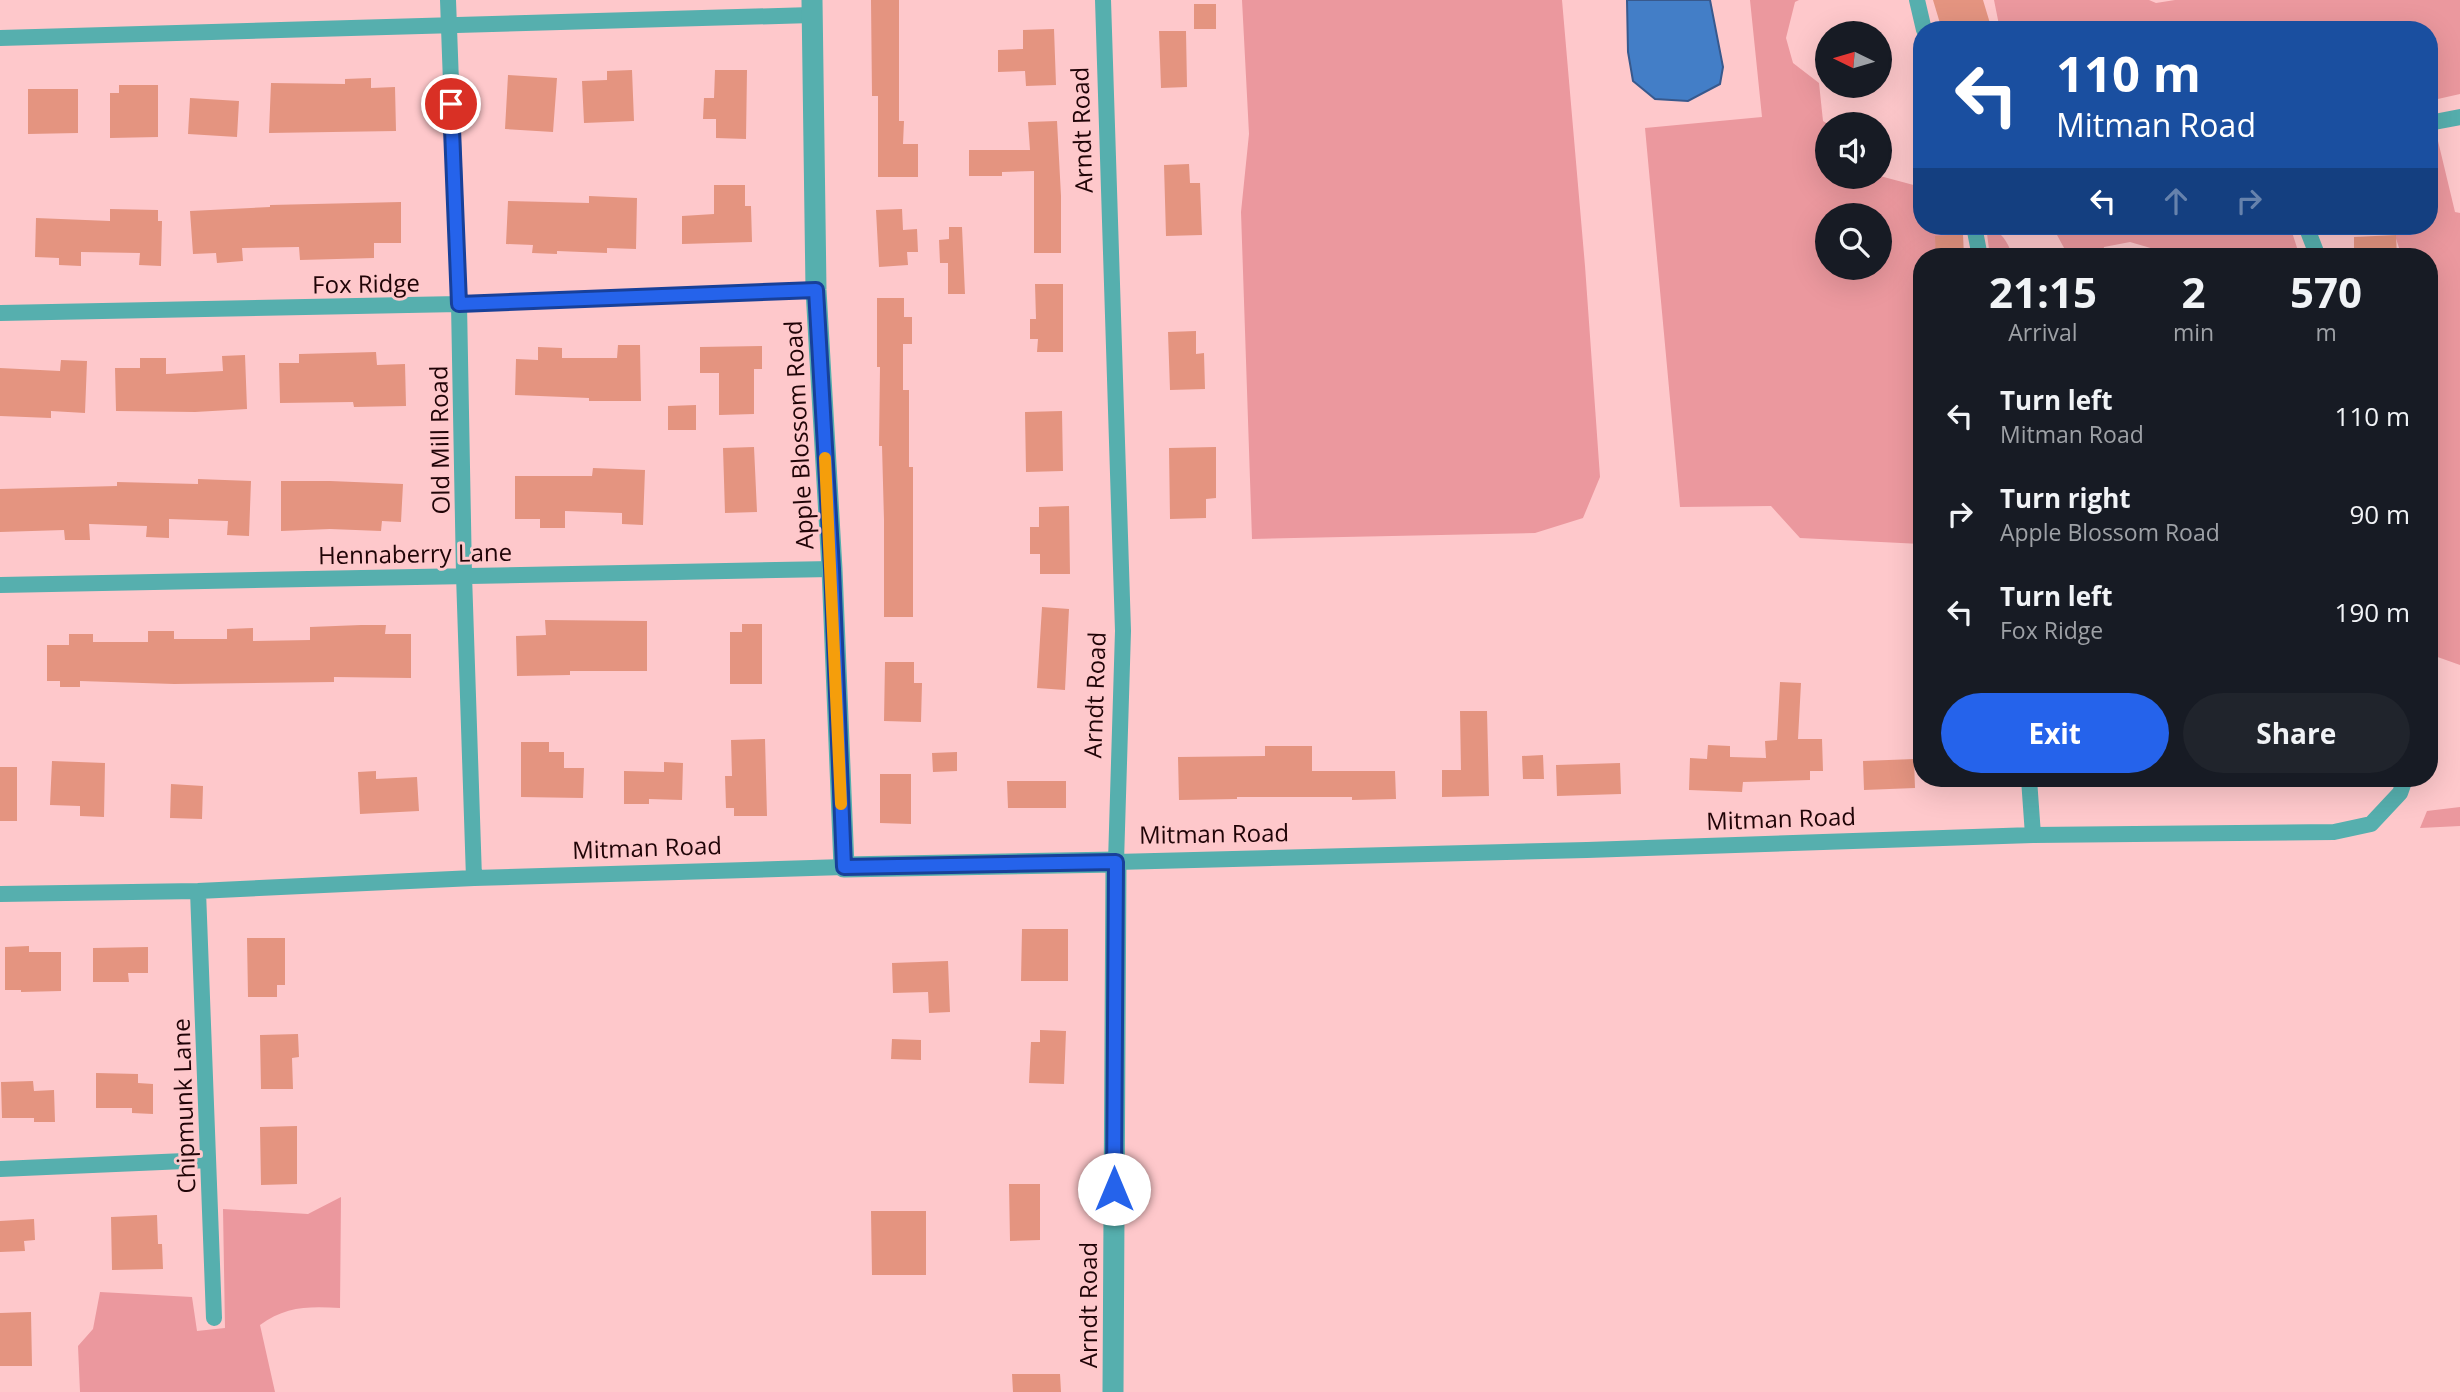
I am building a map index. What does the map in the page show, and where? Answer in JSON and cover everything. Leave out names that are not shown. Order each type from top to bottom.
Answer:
[{"type":"street","name":"Old Mill Road","points":[[447,0],[459,304],[474,878]]},
{"type":"street","name":"Arndt Road","points":[[1103,0],[1123,631],[1116,862],[1113,1392]]},
{"type":"street","points":[[1917,0],[1922,21]]},
{"type":"street","points":[[0,38],[448,26],[812,7]]},
{"type":"street","name":"Apple Blossom Road","points":[[812,7],[816,290],[832,569],[844,867]]},
{"type":"street","points":[[2438,121],[2460,117]]},
{"type":"street","name":"Fox Ridge","points":[[0,313],[459,304],[816,290]]},
{"type":"street","name":"Hennaberry Lane","points":[[0,585],[832,569]]},
{"type":"street","points":[[2030,787],[2034,835]]},
{"type":"street","name":"Mitman Road","points":[[0,894],[198,891],[474,878],[1587,850],[2034,835],[2334,832],[2371,824],[2400,793],[2402,787]]},
{"type":"street","name":"Chipmunk Lane","points":[[198,891],[214,1318]]},
{"type":"street","points":[[0,1169],[208,1160]]},
{"type":"shaded area","points":[[1242,0],[1562,0],[1600,477],[1583,518],[1535,533],[1252,539],[1241,212],[1249,134]]},
{"type":"shaded area","points":[[1750,0],[1799,0],[1795,2],[1786,38],[1793,63],[1815,80],[1815,98],[1821,98],[1822,112],[1815,112],[1815,189],[1892,189],[1892,179],[1913,185],[1913,235],[1956,235],[1958,248],[1913,248],[1913,544],[1800,538],[1771,506],[1680,507],[1645,128],[1762,117]]},
{"type":"shaded area","points":[[1994,0],[2149,0],[2156,3],[2175,0],[2460,0],[2460,94],[2438,99],[2438,21],[1998,21]]},
{"type":"shaded area","points":[[2438,141],[2455,212],[2460,213],[2460,665],[2438,657],[2438,248],[2399,248],[2395,235],[2438,235]]},
{"type":"shaded area","points":[[1987,235],[2001,235],[2010,248],[1989,248]]},
{"type":"shaded area","points":[[2057,235],[2293,235],[2297,248],[2151,248],[2130,242],[2104,248],[2064,248]]},
{"type":"shaded area","points":[[2460,807],[2460,826],[2420,828],[2427,811]]},
{"type":"shaded area","points":[[341,1197],[340,1308],[318,1307],[288,1311],[260,1325],[275,1392],[80,1392],[78,1346],[93,1329],[100,1292],[192,1297],[197,1331],[225,1328],[223,1209],[308,1214]]},
{"type":"water","points":[[1627,0],[1710,0],[1723,67],[1720,84],[1688,101],[1655,99],[1633,81],[1628,52]]},
{"type":"building","points":[[871,0],[899,0],[899,121],[904,121],[903,144],[918,144],[918,177],[878,177],[878,96],[872,96]]},
{"type":"building","points":[[1933,0],[1983,0],[1989,21],[1939,21]]},
{"type":"building","points":[[1194,4],[1216,4],[1216,29],[1194,29]]},
{"type":"building","points":[[1054,29],[1056,85],[1026,86],[1025,71],[998,72],[998,50],[1023,49],[1023,30]]},
{"type":"building","points":[[1159,31],[1186,31],[1187,87],[1161,88]]},
{"type":"building","points":[[632,70],[634,121],[584,123],[582,81],[607,80],[607,71]]},
{"type":"building","points":[[715,70],[747,70],[746,139],[716,138],[716,119],[703,119],[704,98],[714,98]]},
{"type":"building","points":[[508,75],[557,78],[553,132],[505,129]]},
{"type":"building","points":[[371,78],[371,88],[395,87],[396,131],[269,133],[271,83],[345,84],[345,79]]},
{"type":"building","points":[[119,85],[158,85],[158,137],[110,138],[110,93],[119,93]]},
{"type":"building","points":[[28,89],[78,89],[78,133],[28,134]]},
{"type":"building","points":[[190,98],[239,101],[237,137],[188,134]]},
{"type":"building","points":[[1057,121],[1061,253],[1034,253],[1034,171],[1002,172],[1002,176],[969,176],[969,150],[1030,150],[1028,122]]},
{"type":"building","points":[[1189,164],[1190,183],[1200,183],[1202,235],[1166,236],[1164,165]]},
{"type":"building","points":[[714,185],[745,185],[745,206],[751,206],[752,242],[682,244],[682,216],[714,214]]},
{"type":"building","points":[[589,196],[637,198],[636,249],[607,248],[607,253],[557,251],[557,254],[532,253],[533,245],[506,244],[508,201],[589,203]]},
{"type":"building","points":[[401,202],[401,243],[374,243],[374,258],[300,260],[299,247],[242,248],[243,261],[217,263],[216,253],[193,254],[190,211],[270,205]]},
{"type":"building","points":[[110,209],[158,210],[158,221],[162,221],[161,266],[139,265],[140,253],[81,252],[81,266],[59,265],[59,258],[35,257],[36,218],[110,221]]},
{"type":"building","points":[[902,209],[903,230],[917,229],[918,252],[907,252],[908,265],[879,267],[876,210]]},
{"type":"building","points":[[949,227],[962,227],[965,294],[948,294],[948,263],[940,263],[939,240],[949,239]]},
{"type":"building","points":[[1963,235],[1964,248],[1936,248],[1935,236]]},
{"type":"building","points":[[2396,235],[2397,248],[2354,248],[2354,237]]},
{"type":"building","points":[[1035,284],[1063,284],[1063,352],[1037,352],[1038,339],[1030,339],[1030,319],[1036,319]]},
{"type":"building","points":[[877,298],[904,298],[904,317],[912,317],[912,344],[903,344],[903,390],[909,390],[909,467],[913,467],[913,617],[884,617],[884,520],[882,446],[879,446]]},
{"type":"building","points":[[1196,331],[1196,354],[1204,353],[1205,389],[1170,390],[1168,332]]},
{"type":"building","points":[[618,345],[640,345],[641,401],[589,401],[589,398],[515,395],[516,359],[538,360],[538,347],[562,348],[562,358],[617,358]]},
{"type":"building","points":[[762,346],[762,369],[754,369],[754,414],[719,415],[719,373],[700,373],[700,347]]},
{"type":"building","points":[[376,352],[377,365],[405,364],[406,406],[354,407],[353,402],[280,403],[279,363],[299,363],[299,354]]},
{"type":"building","points":[[245,355],[247,409],[195,412],[116,411],[115,368],[140,368],[140,358],[166,358],[166,374],[223,371],[222,356]]},
{"type":"building","points":[[61,360],[87,361],[85,413],[51,411],[51,418],[0,416],[0,368],[60,371]]},
{"type":"building","points":[[696,405],[696,430],[668,430],[668,406]]},
{"type":"building","points":[[1062,411],[1063,471],[1026,472],[1025,412]]},
{"type":"building","points":[[754,447],[757,512],[725,513],[723,448]]},
{"type":"building","points":[[1216,447],[1216,498],[1206,499],[1206,518],[1170,519],[1169,448]]},
{"type":"building","points":[[593,468],[645,470],[643,525],[622,524],[622,513],[565,511],[565,528],[540,528],[540,519],[515,519],[515,476],[592,476]]},
{"type":"building","points":[[198,479],[251,481],[249,536],[227,535],[228,521],[169,519],[169,538],[146,537],[147,526],[89,524],[90,540],[65,540],[64,530],[0,532],[0,489],[117,486],[117,482],[198,484]]},
{"type":"building","points":[[281,481],[403,484],[401,522],[382,521],[381,531],[281,531]]},
{"type":"building","points":[[1069,506],[1070,574],[1040,574],[1040,554],[1030,554],[1030,527],[1039,527],[1039,507]]},
{"type":"building","points":[[1042,607],[1069,609],[1065,690],[1037,688]]},
{"type":"building","points":[[545,620],[647,621],[647,671],[570,671],[570,675],[517,676],[516,636],[546,635]]},
{"type":"building","points":[[742,624],[762,624],[762,684],[730,684],[730,632],[742,632]]},
{"type":"building","points":[[386,625],[385,634],[411,634],[411,678],[334,677],[334,682],[174,684],[80,681],[80,687],[60,687],[60,681],[47,681],[47,645],[69,645],[69,634],[93,634],[93,642],[148,642],[148,631],[174,631],[174,639],[227,639],[227,629],[253,628],[253,641],[310,640],[310,627]]},
{"type":"building","points":[[885,662],[914,662],[914,683],[922,683],[921,722],[884,721]]},
{"type":"building","points":[[1780,682],[1801,683],[1798,739],[1822,739],[1823,771],[1810,771],[1810,780],[1743,782],[1742,792],[1689,790],[1690,758],[1707,759],[1708,745],[1730,746],[1730,757],[1766,758],[1765,741],[1777,740]]},
{"type":"building","points":[[1460,711],[1487,711],[1489,796],[1442,797],[1442,770],[1461,770]]},
{"type":"building","points":[[765,739],[767,816],[734,816],[734,808],[726,808],[725,776],[732,776],[731,740]]},
{"type":"building","points":[[521,742],[549,742],[549,752],[564,752],[564,768],[584,768],[583,798],[521,797]]},
{"type":"building","points":[[1265,746],[1312,746],[1312,771],[1395,771],[1396,799],[1237,797],[1179,800],[1178,757],[1265,756]]},
{"type":"building","points":[[957,752],[957,771],[933,772],[932,753]]},
{"type":"building","points":[[1543,755],[1544,779],[1523,779],[1522,756]]},
{"type":"building","points":[[1913,759],[1915,788],[1864,790],[1863,761]]},
{"type":"building","points":[[52,761],[105,763],[104,817],[80,816],[80,806],[50,805]]},
{"type":"building","points":[[664,762],[683,763],[682,800],[649,799],[649,804],[624,804],[624,771],[664,772]]},
{"type":"building","points":[[1620,763],[1621,794],[1557,796],[1556,765]]},
{"type":"building","points":[[0,767],[17,767],[17,821],[0,821]]},
{"type":"building","points":[[376,771],[376,779],[417,777],[419,811],[360,814],[358,772]]},
{"type":"building","points":[[880,774],[911,774],[911,824],[880,823]]},
{"type":"building","points":[[1007,781],[1066,781],[1066,808],[1008,808]]},
{"type":"building","points":[[171,784],[203,786],[202,819],[170,818]]},
{"type":"building","points":[[1022,929],[1068,929],[1068,981],[1021,981]]},
{"type":"building","points":[[247,938],[285,938],[285,985],[277,985],[277,997],[248,997]]},
{"type":"building","points":[[29,946],[29,952],[61,952],[61,991],[5,990],[5,947]]},
{"type":"building","points":[[148,947],[148,973],[128,973],[129,982],[93,982],[93,948]]},
{"type":"building","points":[[948,961],[950,1012],[929,1013],[928,992],[893,993],[892,963]]},
{"type":"building","points":[[1040,1030],[1066,1031],[1064,1084],[1029,1083],[1031,1042],[1040,1042]]},
{"type":"building","points":[[298,1034],[299,1057],[292,1058],[293,1089],[261,1089],[260,1035]]},
{"type":"building","points":[[892,1039],[921,1040],[921,1060],[891,1059]]},
{"type":"building","points":[[96,1073],[138,1074],[138,1083],[153,1084],[153,1114],[132,1113],[132,1108],[96,1108]]},
{"type":"building","points":[[33,1081],[34,1091],[54,1090],[55,1122],[34,1122],[34,1118],[2,1118],[1,1082]]},
{"type":"building","points":[[297,1126],[297,1184],[261,1185],[260,1127]]},
{"type":"building","points":[[1009,1184],[1040,1184],[1040,1240],[1010,1241]]},
{"type":"building","points":[[871,1211],[926,1211],[926,1275],[872,1275]]},
{"type":"building","points":[[157,1215],[158,1244],[162,1244],[163,1269],[112,1270],[111,1217]]},
{"type":"building","points":[[34,1219],[35,1240],[24,1241],[25,1251],[0,1252],[0,1221]]},
{"type":"building","points":[[31,1312],[32,1366],[0,1366],[0,1313]]},
{"type":"building","points":[[1012,1374],[1060,1374],[1061,1392],[1013,1392]]},
{"type":"slow traffic","points":[[825,458],[841,804]]},
{"type":"route","points":[[451,104],[459,304],[816,290],[832,569],[844,867],[1116,862],[1114,1189]]}]
